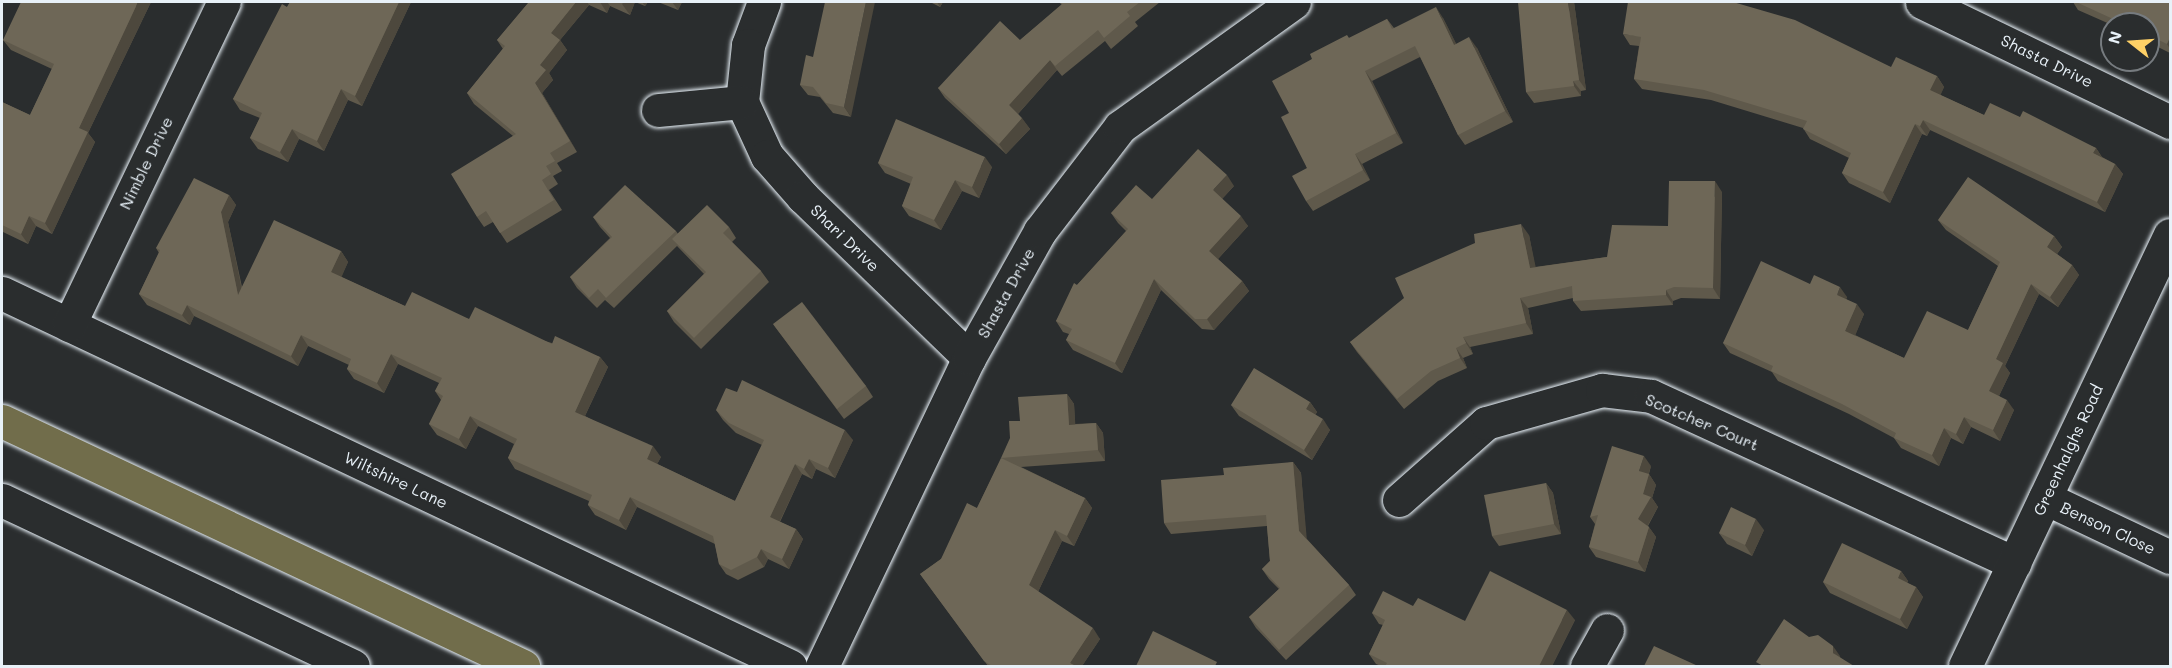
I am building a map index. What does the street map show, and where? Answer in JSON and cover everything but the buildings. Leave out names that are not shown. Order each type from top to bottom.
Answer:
[{"type":"main road","points":[[4,429],[523,666]]},
{"type":"street","name":"Nimble Drive","points":[[69,325],[224,2]]},
{"type":"street","points":[[658,110],[741,102],[748,45],[764,2]]},
{"type":"street","name":"Shasta Drive","points":[[822,666],[969,358],[1040,231],[1120,127],[1294,2]]},
{"type":"street","name":"Shasta Drive","points":[[1922,2],[2170,122]]},
{"type":"street","name":"Shari Drive","points":[[741,102],[767,156],[802,197],[969,358]]},
{"type":"street","name":"Greenhalghs Road","points":[[1965,666],[2170,235]]},
{"type":"street","name":"Wiltshire Lane","points":[[2,293],[790,666]]},
{"type":"street","name":"Scotcher Court","points":[[1399,500],[1486,423],[1602,390],[1651,396],[2014,563]]},
{"type":"street","name":"Benson Close","points":[[2045,498],[2170,557]]},
{"type":"street","points":[[2,500],[353,666]]},
{"type":"street","points":[[1587,666],[1607,630]]}]
